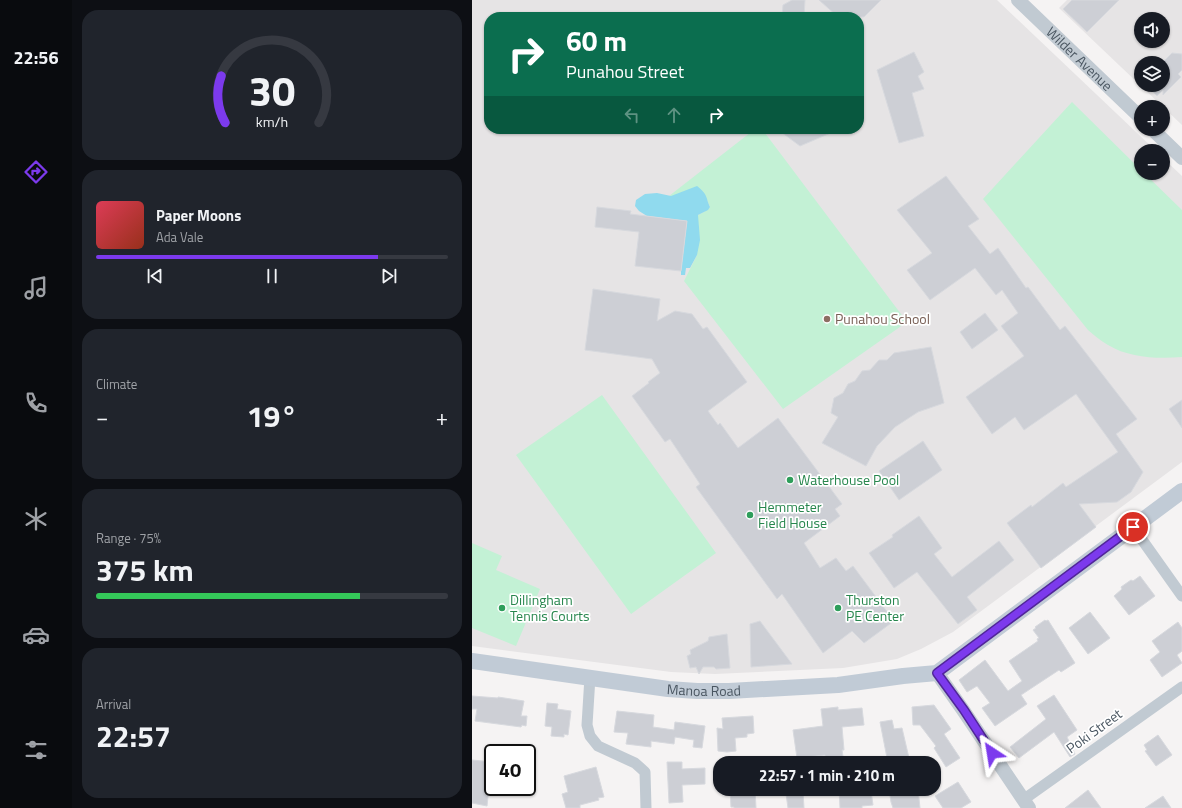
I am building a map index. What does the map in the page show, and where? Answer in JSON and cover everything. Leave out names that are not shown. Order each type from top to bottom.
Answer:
[{"type":"main road","points":[[937,673],[1182,491]]},
{"type":"main road","name":"Manoa Road","points":[[472,661],[668,689],[697,691],[729,691],[838,685],[937,673]]},
{"type":"street","name":"Wilder Avenue","points":[[1018,0],[1134,111]]},
{"type":"street","points":[[1159,136],[1182,158]]},
{"type":"street","points":[[1133,527],[1182,596]]},
{"type":"street","points":[[937,673],[964,710],[1026,804]]},
{"type":"street","points":[[590,677],[587,725],[590,736],[598,746],[635,763],[645,772],[646,808]]},
{"type":"street","name":"Poki Street","points":[[1026,804],[1182,687]]},
{"type":"shaded area","name":"Punahou School","points":[[472,0],[997,0],[1134,130],[1134,136],[1140,136],[1149,144],[1134,144],[1134,180],[1170,180],[1170,165],[1182,176],[1182,462],[953,632],[921,649],[897,659],[843,668],[715,674],[671,672],[472,646]]},
{"type":"shaded area","points":[[1067,0],[1182,0],[1182,125],[1170,114],[1170,100],[1156,100],[1147,92],[1170,92],[1170,56],[1134,56],[1134,79],[1059,8]]},
{"type":"green space","points":[[1072,102],[1134,163],[1134,180],[1151,180],[1182,210],[1182,357],[1154,358],[1125,353],[1095,336],[1088,330],[983,199]]},
{"type":"green space","points":[[749,134],[766,134],[907,322],[783,409],[684,281],[697,255],[698,215],[710,207],[707,200],[669,196]]},
{"type":"green space","points":[[602,395],[716,553],[631,614],[516,455]]},
{"type":"green space","name":"Dillingham Tennis Courts","points":[[472,543],[502,556],[496,570],[540,589],[516,646],[472,628]]},
{"type":"water","points":[[697,186],[705,193],[710,207],[708,210],[698,215],[700,240],[697,255],[690,268],[686,268],[685,275],[681,275],[687,221],[647,216],[639,211],[635,206],[636,200],[645,194],[657,193],[671,196]]},
{"type":"building","points":[[792,0],[805,0],[804,12],[782,12],[783,5]]},
{"type":"building","points":[[819,0],[881,0],[864,17],[864,12],[832,12]]},
{"type":"building","points":[[1072,0],[1119,0],[1087,32],[1063,9]]},
{"type":"building","points":[[914,52],[924,72],[918,76],[924,89],[912,93],[924,136],[899,143],[877,70]]},
{"type":"building","points":[[1172,53],[1182,54],[1182,70],[1178,74],[1181,77],[1170,88],[1170,56]]},
{"type":"building","points":[[1153,92],[1161,92],[1157,96]]},
{"type":"building","points":[[784,134],[828,134],[800,146]]},
{"type":"building","points":[[946,176],[979,219],[968,226],[990,254],[998,248],[1026,288],[1028,287],[1060,330],[1065,326],[1137,419],[1116,434],[1143,472],[1131,492],[1117,502],[1079,504],[1096,527],[1041,568],[1007,523],[1031,505],[1032,507],[1063,483],[1066,487],[1118,452],[1076,394],[1024,430],[1015,417],[992,434],[966,397],[1024,356],[1001,326],[1018,313],[1002,290],[996,295],[975,268],[930,300],[907,270],[932,253],[897,210]]},
{"type":"building","points":[[597,207],[631,211],[630,214],[687,221],[681,271],[635,266],[639,232],[595,227]]},
{"type":"building","points":[[593,289],[660,299],[657,321],[675,311],[692,314],[703,329],[707,327],[747,382],[708,411],[718,425],[720,423],[738,448],[778,418],[842,504],[835,509],[840,516],[804,543],[820,568],[836,558],[846,571],[853,566],[894,621],[864,643],[852,631],[823,653],[782,594],[777,599],[696,487],[700,484],[670,439],[665,442],[632,396],[660,373],[652,359],[585,350]]},
{"type":"building","points":[[985,313],[998,330],[972,349],[960,332]]},
{"type":"building","points":[[931,347],[944,403],[918,412],[895,427],[877,446],[866,466],[822,443],[838,417],[831,413],[834,398],[843,393],[848,384],[855,381],[862,371],[870,370],[879,360],[887,360],[894,353]]},
{"type":"building","points":[[1182,400],[1182,428],[1169,409]]},
{"type":"building","points":[[923,441],[942,470],[899,500],[879,471]]},
{"type":"building","points":[[919,516],[942,548],[934,554],[952,577],[999,541],[1014,560],[967,597],[977,610],[958,624],[917,572],[894,588],[869,553],[893,537],[892,535]]},
{"type":"building","points":[[1140,576],[1155,596],[1129,615],[1114,596],[1122,589],[1121,587]]},
{"type":"building","points":[[1090,612],[1110,638],[1088,654],[1069,628]]},
{"type":"building","points":[[1045,620],[1048,620],[1075,663],[1061,672],[1059,670],[1021,695],[1027,704],[995,726],[982,708],[990,703],[977,686],[967,692],[959,680],[985,660],[1008,691],[1022,681],[1009,661],[1038,641],[1037,639],[1039,638],[1033,630]]},
{"type":"building","points":[[760,621],[792,664],[751,667],[750,624]]},
{"type":"building","points":[[1178,622],[1182,628],[1182,651],[1177,655],[1182,663],[1162,677],[1150,660],[1160,652],[1152,641]]},
{"type":"building","points":[[727,634],[730,668],[716,669],[714,667],[703,667],[699,674],[696,667],[690,668],[687,656],[691,654],[690,650],[708,641],[709,637]]},
{"type":"building","points":[[1054,695],[1077,730],[1067,737],[1075,754],[1070,757],[1054,732],[1019,758],[1010,747],[1046,719],[1037,706]]},
{"type":"building","points":[[472,696],[498,697],[524,701],[521,716],[527,716],[526,726],[522,725],[521,727],[475,721],[477,709],[472,709]]},
{"type":"building","points":[[547,703],[558,704],[557,709],[571,711],[568,735],[564,734],[564,737],[551,736],[552,727],[545,726]]},
{"type":"building","points":[[934,705],[951,729],[944,734],[960,758],[946,767],[941,759],[941,756],[939,756],[934,748],[936,746],[920,725],[913,725],[912,707]]},
{"type":"building","points":[[838,707],[838,710],[862,708],[864,725],[842,727],[844,750],[842,750],[843,756],[797,756],[793,730],[823,726],[821,709]]},
{"type":"building","points":[[617,711],[654,715],[653,727],[674,730],[675,722],[705,726],[702,748],[693,747],[694,740],[675,737],[674,744],[651,741],[651,747],[626,744],[628,733],[614,732]]},
{"type":"building","points":[[753,716],[754,733],[747,734],[747,737],[735,738],[736,751],[718,751],[717,728],[723,729],[722,718]]},
{"type":"building","points":[[892,720],[894,729],[902,728],[909,756],[887,756],[880,722]]},
{"type":"building","points":[[1158,735],[1172,755],[1156,766],[1145,751],[1147,750],[1144,745]]},
{"type":"building","points":[[472,760],[484,761],[484,796],[488,796],[487,806],[472,803]]},
{"type":"building","points":[[667,762],[682,762],[682,769],[705,768],[705,784],[682,785],[683,802],[669,803]]},
{"type":"building","points":[[596,767],[604,797],[598,798],[599,800],[580,805],[580,808],[566,808],[562,794],[568,792],[564,776]]},
{"type":"building","points":[[958,782],[971,802],[961,808],[943,808],[935,796],[941,796],[941,792]]},
{"type":"building","points":[[1088,790],[1101,808],[1065,808]]},
{"type":"building","points":[[730,796],[755,796],[756,808],[731,807]]},
{"type":"building","points":[[786,796],[803,796],[804,808],[788,808]]},
{"type":"building","points":[[839,796],[872,796],[873,805],[862,806],[862,808],[840,808]]},
{"type":"building","points":[[890,796],[919,796],[920,808],[893,808]]},
{"type":"building","points":[[1163,796],[1171,808],[1145,808]]},
{"type":"place","name":"Punahou School","points":[[827,319]]},
{"type":"place","name":"Waterhouse Pool","points":[[790,480]]},
{"type":"place","name":"Hemmeter Field House","points":[[750,515]]},
{"type":"place","name":"Dillingham Tennis Courts","points":[[502,608]]},
{"type":"place","name":"Thurston PE Center","points":[[838,608]]},
{"type":"route","points":[[992,753],[964,710],[937,673],[1133,527]]}]
